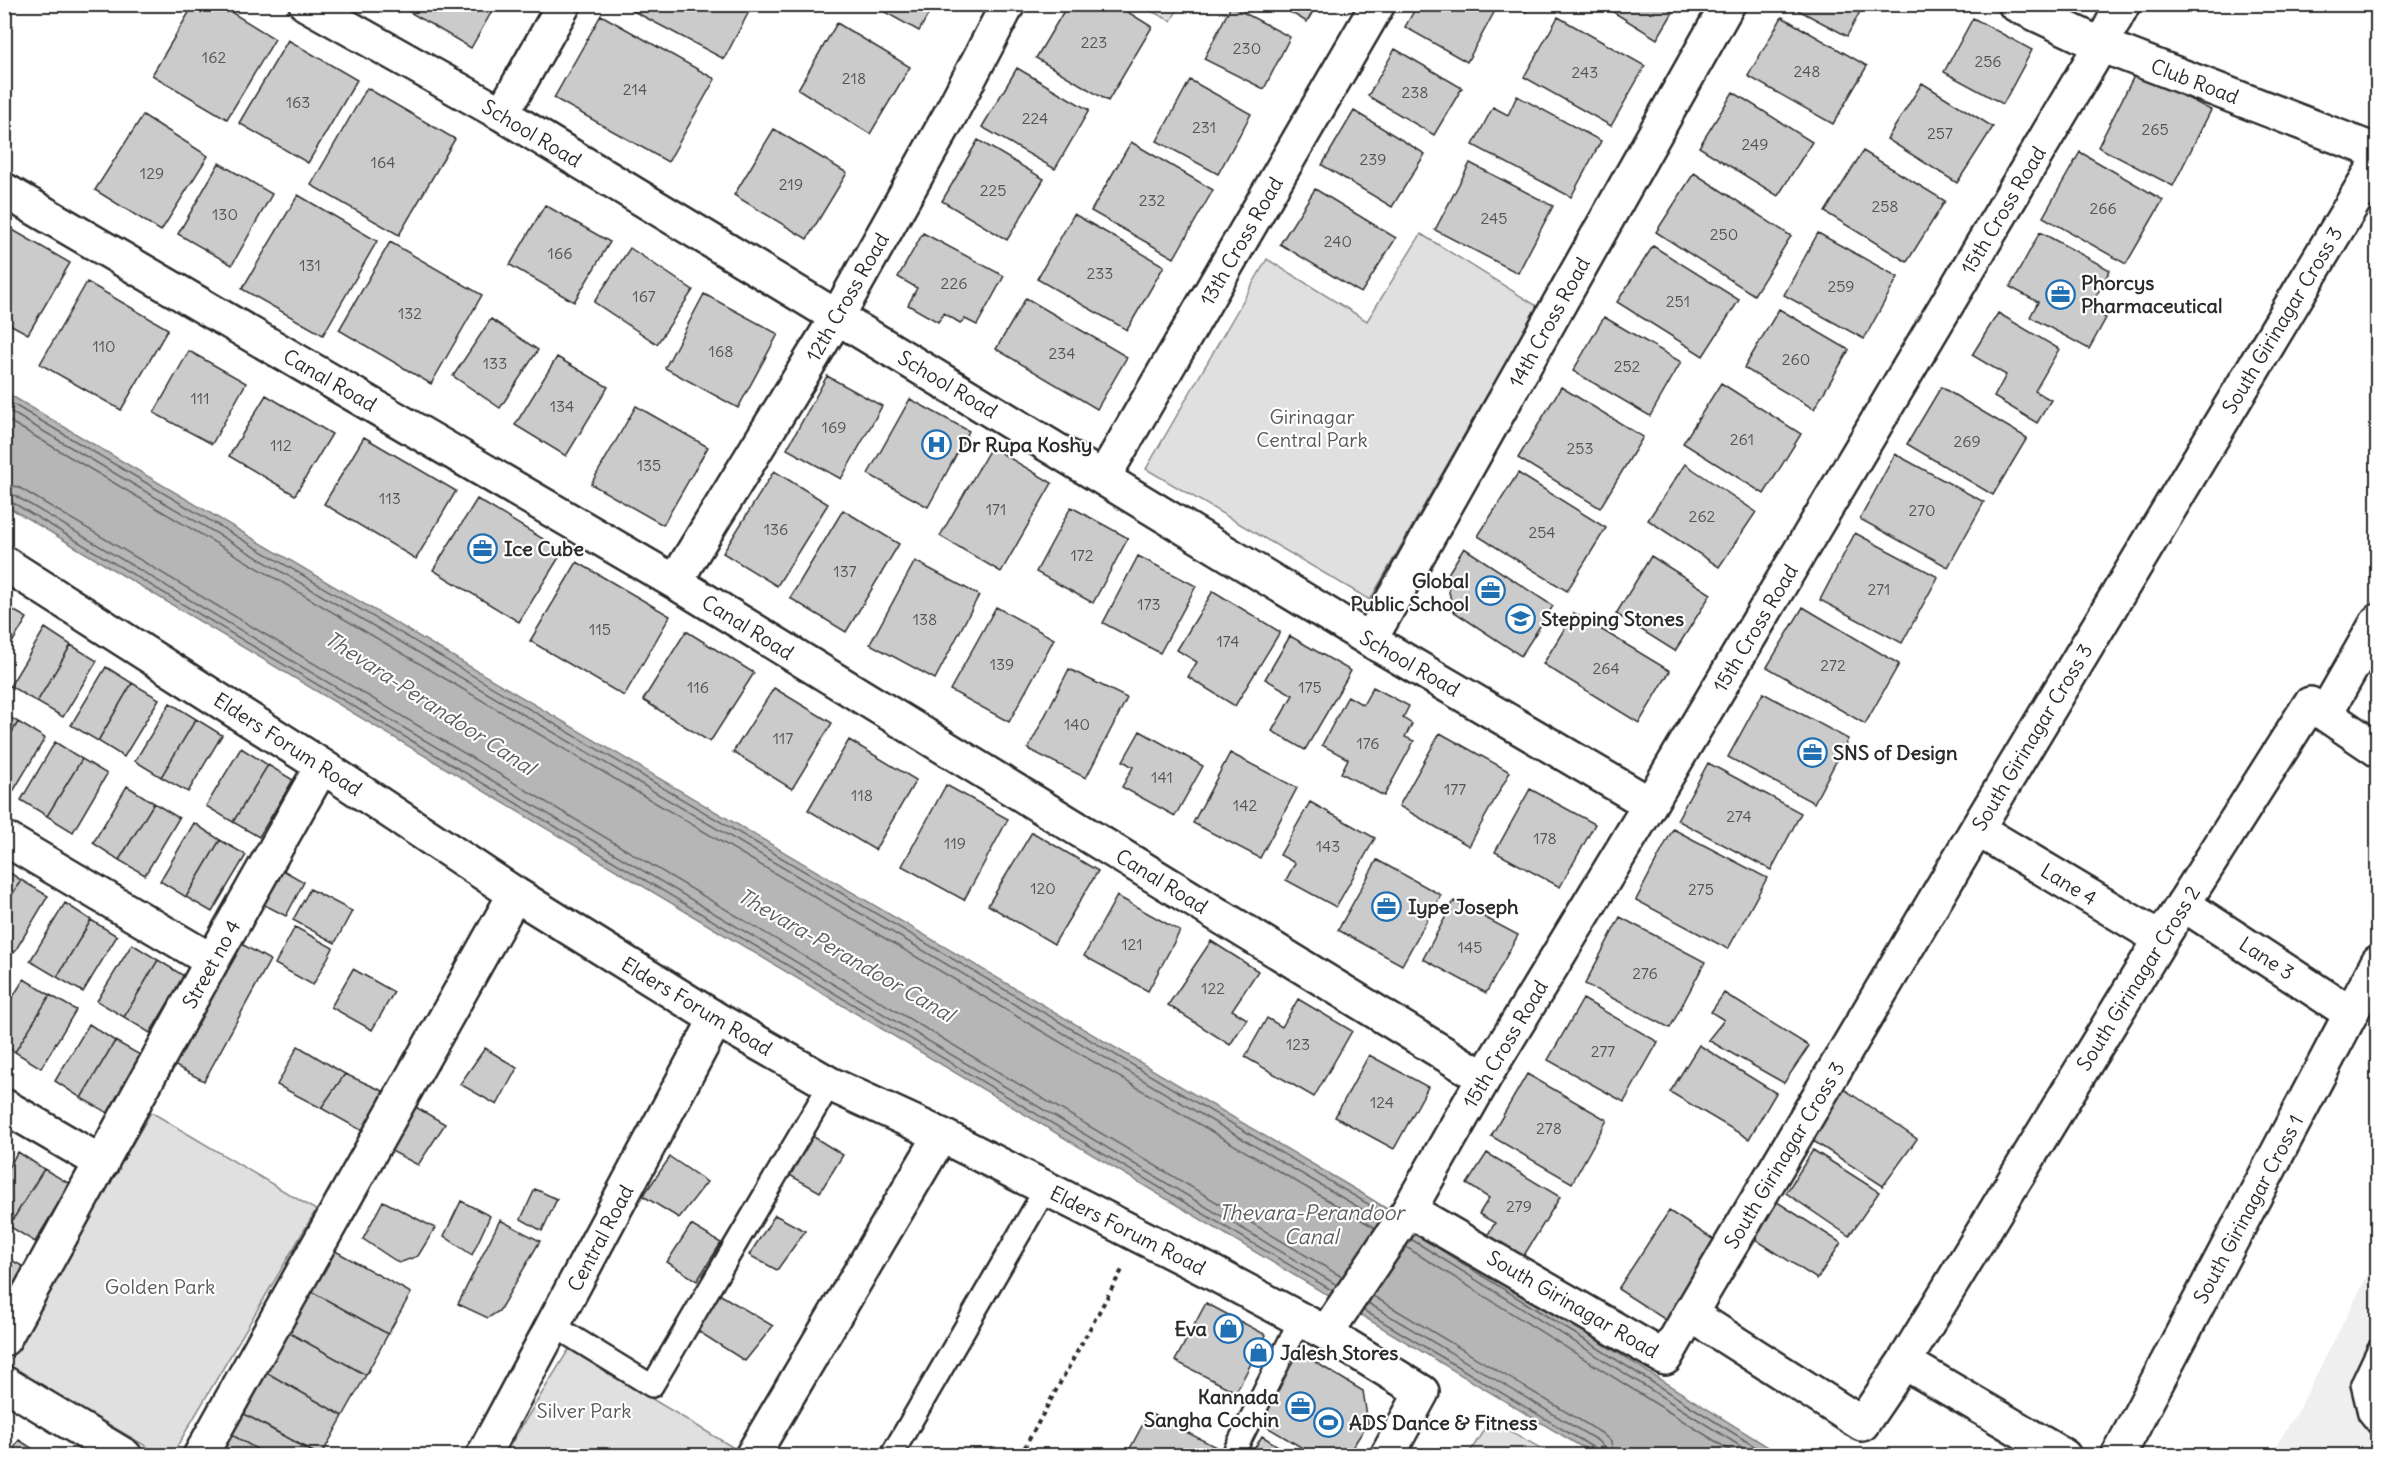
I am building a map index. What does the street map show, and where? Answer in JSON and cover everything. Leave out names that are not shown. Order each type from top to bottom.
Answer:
[{"type":"street","name":"School Road","points":[[306,4],[502,114],[1370,640],[1650,804]]},
{"type":"street","points":[[502,114],[564,4]]},
{"type":"street","name":"12th Cross Road","points":[[675,582],[837,317],[950,115],[1008,4]]},
{"type":"street","name":"13th Cross Road","points":[[1103,478],[1378,4]]},
{"type":"street","name":"14th Cross Road","points":[[1370,640],[1728,4]]},
{"type":"street","name":"Club Road","points":[[2015,4],[2101,45],[2378,152]]},
{"type":"street","name":"15th Cross Road","points":[[1313,1326],[1409,1210],[1484,1078],[1650,804],[2101,45],[2123,4]]},
{"type":"street","name":"South Girinagar Cross 3","points":[[1690,1314],[1977,829],[2378,161]]},
{"type":"street","name":"Canal Road","points":[[4,190],[675,582],[1484,1078]]},
{"type":"street","name":"Elders Forum Road","points":[[4,563],[322,766],[515,894],[716,1019],[830,1084],[941,1135],[1313,1326],[1422,1392],[1386,1455]]},
{"type":"street","points":[[2378,621],[2325,714],[2378,750]]},
{"type":"street","name":"South Girinagar Cross 2","points":[[1904,1362],[2161,939],[2310,704],[2325,714]]},
{"type":"street","name":"Street no 4","points":[[4,1339],[322,766]]},
{"type":"street","name":"Lane 4","points":[[1977,829],[2161,939]]},
{"type":"street","points":[[4,838],[212,961]]},
{"type":"street","points":[[200,1455],[515,894]]},
{"type":"street","name":"Lane 3","points":[[2183,904],[2350,1013]]},
{"type":"street","name":"South Girinagar Cross 1","points":[[2118,1455],[2378,963]]},
{"type":"street","name":"Central Road","points":[[483,1455],[716,1019]]},
{"type":"street","points":[[4,1106],[102,1163]]},
{"type":"street","points":[[752,1455],[941,1135]]},
{"type":"street","name":"South Girinagar Road","points":[[1409,1210],[1665,1358],[1690,1314]]},
{"type":"street","points":[[1690,1314],[1862,1424],[1904,1362],[2064,1455]]},
{"type":"street","points":[[6,1388],[125,1455]]},
{"type":"lane","points":[[553,1326],[652,1386],[830,1084]]},
{"type":"lane","points":[[891,1455],[1046,1188]]},
{"type":"lane","points":[[1232,1455],[1313,1326]]},
{"type":"lane","points":[[2378,1350],[2362,1384],[2369,1413],[2378,1424]]},
{"type":"path","points":[[1020,1455],[1140,1237]]},
{"type":"shaded area","points":[[2377,1257],[2377,1455],[2270,1456],[2301,1405]]},
{"type":"green space","points":[[1180,4],[1171,21],[1139,5]]},
{"type":"green space","name":"Girinagar Central Park","points":[[1421,234],[1540,308],[1487,395],[1370,600],[1146,469],[1267,259],[1367,321]]},
{"type":"green space","name":"Golden Park","points":[[151,1112],[316,1210],[172,1455],[161,1455],[5,1364]]},
{"type":"green space","name":"Silver Park","points":[[569,1349],[734,1448],[729,1455],[504,1455]]},
{"type":"green space","points":[[1490,1420],[1553,1455],[1468,1455]]},
{"type":"water","name":"Thevara-Perandoor Canal","points":[[5,392],[1363,1194],[1781,1455],[1595,1455],[5,505]]},
{"type":"building","points":[[194,4],[218,4],[275,39],[227,119],[152,75]]},
{"type":"building","points":[[396,4],[496,4],[471,48]]},
{"type":"building","points":[[620,4],[753,4],[724,59]]},
{"type":"building","points":[[887,4],[934,4],[919,31],[883,11]]},
{"type":"building","points":[[1068,4],[1115,4],[1152,27],[1108,101],[1036,58]]},
{"type":"building","points":[[1276,4],[1317,4],[1307,22]]},
{"type":"building","points":[[1418,4],[1492,4],[1497,7],[1467,62],[1405,27]]},
{"type":"building","points":[[1513,4],[1531,4],[1526,12]]},
{"type":"building","points":[[1600,4],[1678,4],[1657,39]]},
{"type":"building","points":[[1787,4],[1864,4],[1847,36]]},
{"type":"building","points":[[1231,6],[1290,37],[1264,89],[1204,59]]},
{"type":"building","points":[[601,15],[715,79],[668,162],[554,98]]},
{"type":"building","points":[[1558,17],[1645,66],[1611,126],[1524,77]]},
{"type":"building","points":[[1782,17],[1867,66],[1833,124],[1748,76]]},
{"type":"building","points":[[1973,18],[2032,50],[2003,104],[1944,72]]},
{"type":"building","points":[[837,23],[910,67],[870,134],[798,89]]},
{"type":"building","points":[[288,40],[357,80],[308,163],[239,123]]},
{"type":"building","points":[[1395,49],[1462,88],[1434,135],[1368,96]]},
{"type":"building","points":[[1017,68],[1089,110],[1055,169],[982,127]]},
{"type":"building","points":[[2136,72],[2211,110],[2173,186],[2098,147]]},
{"type":"building","points":[[1190,80],[1251,114],[1218,174],[1157,141]]},
{"type":"building","points":[[1922,83],[1993,127],[1957,183],[1887,139]]},
{"type":"building","points":[[367,88],[455,139],[399,235],[311,185]]},
{"type":"building","points":[[1733,92],[1812,142],[1778,196],[1699,147]]},
{"type":"building","points":[[1517,96],[1601,141],[1571,197],[1473,145],[1493,107],[1508,115]]},
{"type":"building","points":[[1354,111],[1425,154],[1392,207],[1322,165]]},
{"type":"building","points":[[143,115],[208,156],[161,231],[95,190]]},
{"type":"building","points":[[774,129],[847,173],[807,239],[734,195]]},
{"type":"building","points":[[978,140],[1044,179],[1007,240],[942,201]]},
{"type":"building","points":[[1131,142],[1213,190],[1174,258],[1091,211]]},
{"type":"building","points":[[1863,151],[1945,201],[1907,262],[1825,212]]},
{"type":"building","points":[[2080,152],[2163,200],[2126,264],[2043,217]]},
{"type":"building","points":[[219,163],[272,194],[232,265],[178,234]]},
{"type":"building","points":[[1470,163],[1553,206],[1518,273],[1435,230]]},
{"type":"building","points":[[1694,173],[1791,236],[1754,295],[1656,232]]},
{"type":"building","points":[[1315,189],[1396,238],[1361,293],[1280,244]]},
{"type":"building","points":[[298,195],[377,241],[323,335],[242,289]]},
{"type":"building","points":[[545,205],[610,242],[574,302],[510,265]]},
{"type":"building","points":[[1074,214],[1164,266],[1127,330],[1037,279]]},
{"type":"building","points":[[4,225],[70,263],[28,334],[4,321]]},
{"type":"building","name":"Phorcys Pharmaceutical","points":[[2040,232],[2110,270],[2089,309],[2106,318],[2089,349],[2030,317],[2038,302],[2010,287]]},
{"type":"building","points":[[923,233],[1004,276],[977,325],[965,319],[960,323],[944,313],[938,322],[908,305],[917,288],[898,277]]},
{"type":"building","points":[[1818,233],[1898,277],[1864,339],[1784,295]]},
{"type":"building","points":[[390,242],[482,295],[431,384],[339,330]]},
{"type":"building","points":[[1653,246],[1739,300],[1703,356],[1617,302]]},
{"type":"building","points":[[630,248],[693,290],[657,344],[594,302]]},
{"type":"building","points":[[87,282],[168,329],[121,410],[40,364]]},
{"type":"building","points":[[704,294],[778,334],[738,408],[665,368]]},
{"type":"building","points":[[1026,298],[1127,357],[1097,409],[996,349]]},
{"type":"building","points":[[1779,309],[1849,350],[1814,409],[1744,368]]},
{"type":"building","points":[[1998,313],[2059,349],[2035,391],[2051,400],[2037,423],[1994,397],[2006,375],[1972,355]]},
{"type":"building","points":[[1604,317],[1681,362],[1650,416],[1573,371]]},
{"type":"building","points":[[491,319],[538,350],[500,408],[453,376]]},
{"type":"building","points":[[189,351],[246,383],[212,444],[154,413]]},
{"type":"building","points":[[557,357],[608,387],[566,456],[515,425]]},
{"type":"building","points":[[827,376],[882,406],[841,479],[787,449]]},
{"type":"building","points":[[1721,383],[1801,434],[1764,494],[1683,443]]},
{"type":"building","points":[[1561,387],[1643,437],[1600,508],[1518,458]]},
{"type":"building","points":[[1941,387],[2027,438],[1993,495],[1907,444]]},
{"type":"building","points":[[266,395],[332,434],[295,495],[229,456]]},
{"type":"building","points":[[910,399],[969,431],[928,507],[868,474]]},
{"type":"building","points":[[636,406],[708,447],[663,525],[591,484]]},
{"type":"building","points":[[364,437],[456,491],[416,559],[324,504]]},
{"type":"building","points":[[991,447],[1052,483],[1001,572],[940,536]]},
{"type":"building","points":[[1895,454],[1984,502],[1948,567],[1860,519]]},
{"type":"building","points":[[1685,464],[1756,512],[1719,567],[1648,520]]},
{"type":"building","points":[[774,471],[828,504],[777,586],[723,553]]},
{"type":"building","points":[[1518,473],[1606,528],[1567,591],[1478,536]]},
{"type":"building","points":[[477,499],[563,551],[519,622],[433,570]]},
{"type":"building","points":[[1071,507],[1128,538],[1093,603],[1036,572]]},
{"type":"building","points":[[843,510],[899,544],[846,632],[790,598]]},
{"type":"building","points":[[1855,533],[1938,577],[1902,643],[1820,600]]},
{"type":"building","name":"Global Public School","points":[[1464,548],[1553,606],[1521,656],[1453,611],[1446,577]]},
{"type":"building","points":[[1138,556],[1196,586],[1160,653],[1103,623]]},
{"type":"building","points":[[1651,556],[1711,594],[1675,651],[1616,614]]},
{"type":"building","points":[[915,561],[979,595],[935,679],[870,644]]},
{"type":"building","points":[[577,562],[670,616],[624,696],[530,641]]},
{"type":"building","points":[[1213,591],[1280,632],[1235,706],[1188,677],[1197,662],[1177,650]]},
{"type":"building","points":[[4,605],[27,618],[4,656]]},
{"type":"building","points":[[996,607],[1054,639],[1009,722],[950,690]]},
{"type":"building","points":[[1803,607],[1899,664],[1865,724],[1767,667]]},
{"type":"building","points":[[1574,613],[1670,671],[1639,723],[1543,664]]},
{"type":"building","points":[[45,628],[71,645],[37,702],[10,686]]},
{"type":"building","points":[[686,631],[754,673],[710,742],[643,700]]},
{"type":"building","points":[[1290,636],[1351,671],[1305,750],[1272,731],[1293,695],[1265,679]]},
{"type":"building","points":[[71,645],[97,661],[63,717],[37,702]]},
{"type":"building","points":[[106,667],[132,683],[98,741],[71,725]]},
{"type":"building","points":[[1069,669],[1127,698],[1086,778],[1028,749]]},
{"type":"building","points":[[132,683],[159,699],[124,757],[98,741]]},
{"type":"building","points":[[1373,687],[1409,706],[1403,718],[1412,724],[1405,737],[1414,741],[1384,796],[1341,773],[1348,759],[1322,745],[1348,696],[1363,705]]},
{"type":"building","points":[[774,688],[832,723],[792,789],[733,752]]},
{"type":"building","points":[[1763,693],[1848,739],[1814,803],[1728,757]]},
{"type":"building","points":[[170,703],[196,719],[161,777],[135,761]]},
{"type":"building","points":[[4,714],[18,722],[4,746]]},
{"type":"building","points":[[196,719],[222,735],[188,792],[161,777]]},
{"type":"building","points":[[18,722],[45,738],[11,795],[4,791],[4,746]]},
{"type":"building","points":[[1140,731],[1203,766],[1175,816],[1122,787],[1133,767],[1123,761]]},
{"type":"building","points":[[1440,733],[1510,772],[1469,846],[1399,806]]},
{"type":"building","points":[[849,740],[916,780],[875,850],[808,810]]},
{"type":"building","points":[[55,742],[82,759],[47,816],[21,800]]},
{"type":"building","points":[[241,748],[268,765],[233,822],[206,806]]},
{"type":"building","points":[[1230,753],[1297,788],[1260,858],[1193,823]]},
{"type":"building","points":[[82,759],[107,774],[73,832],[47,816]]},
{"type":"building","points":[[1708,763],[1801,813],[1771,870],[1677,820]]},
{"type":"building","points":[[268,765],[293,780],[259,837],[233,822]]},
{"type":"building","points":[[946,785],[1008,819],[964,900],[902,866]]},
{"type":"building","points":[[127,786],[154,803],[119,860],[93,843]]},
{"type":"building","points":[[1530,789],[1595,824],[1560,887],[1495,852]]},
{"type":"building","points":[[1310,802],[1375,838],[1336,907],[1286,880],[1295,863],[1280,855]]},
{"type":"building","points":[[154,803],[179,818],[145,875],[119,860]]},
{"type":"building","points":[[194,823],[220,840],[186,897],[160,881]]},
{"type":"building","points":[[1673,829],[1767,878],[1728,949],[1636,900]]},
{"type":"building","points":[[1032,832],[1098,871],[1054,944],[988,905]]},
{"type":"building","points":[[220,840],[246,855],[212,912],[186,897]]},
{"type":"building","points":[[1377,860],[1441,895],[1402,965],[1338,930]]},
{"type":"building","points":[[274,865],[304,882],[286,916],[255,900]]},
{"type":"building","points":[[4,869],[21,880],[4,908]]},
{"type":"building","points":[[21,880],[48,896],[14,953],[4,947],[4,908]]},
{"type":"building","points":[[310,889],[352,911],[335,943],[293,920]]},
{"type":"building","points":[[1117,896],[1180,931],[1148,991],[1084,956]]},
{"type":"building","points":[[1454,901],[1518,935],[1486,993],[1423,959]]},
{"type":"building","points":[[65,903],[91,920],[57,977],[30,961]]},
{"type":"building","points":[[1620,917],[1705,962],[1670,1028],[1585,984]]},
{"type":"building","points":[[91,920],[117,936],[83,992],[57,977]]},
{"type":"building","points":[[295,927],[333,948],[313,985],[275,964]]},
{"type":"building","points":[[231,938],[270,960],[204,1081],[164,1060]]},
{"type":"building","points":[[1211,941],[1258,971],[1232,1010],[1247,1019],[1230,1045],[1168,1005]]},
{"type":"building","points":[[132,944],[158,960],[124,1017],[97,1001]]},
{"type":"building","points":[[158,960],[184,976],[150,1033],[124,1017]]},
{"type":"building","points":[[353,969],[394,992],[372,1030],[331,1007]]},
{"type":"building","points":[[4,972],[11,976],[4,986]]},
{"type":"building","points":[[24,979],[50,995],[15,1052],[4,1045],[4,1011]]},
{"type":"building","points":[[1724,993],[1809,1046],[1784,1083],[1708,1040],[1724,1020],[1711,1012]]},
{"type":"building","points":[[50,995],[76,1010],[41,1068],[15,1052]]},
{"type":"building","points":[[1298,999],[1352,1031],[1314,1097],[1245,1057],[1267,1018],[1282,1027]]},
{"type":"building","points":[[1583,999],[1658,1042],[1624,1102],[1548,1060]]},
{"type":"building","points":[[89,1024],[115,1041],[81,1098],[55,1081]]},
{"type":"building","points":[[115,1041],[142,1056],[108,1113],[81,1098]]},
{"type":"building","points":[[1699,1045],[1776,1093],[1749,1139],[1670,1092]]},
{"type":"building","points":[[298,1046],[345,1074],[321,1108],[277,1085]]},
{"type":"building","points":[[485,1048],[517,1068],[497,1105],[460,1084]]},
{"type":"building","points":[[1369,1055],[1428,1087],[1394,1149],[1335,1117]]},
{"type":"building","points":[[345,1074],[383,1091],[366,1133],[321,1108]]},
{"type":"building","points":[[1527,1074],[1607,1120],[1572,1183],[1491,1136]]},
{"type":"building","points":[[1838,1085],[1917,1139],[1883,1186],[1804,1135]]},
{"type":"building","points":[[407,1102],[445,1124],[418,1165],[382,1146]]},
{"type":"building","points":[[809,1134],[843,1155],[820,1192],[784,1172]]},
{"type":"building","points":[[1813,1150],[1879,1192],[1849,1236],[1786,1193]]},
{"type":"building","points":[[18,1152],[44,1169],[9,1226],[4,1223],[4,1174]]},
{"type":"building","points":[[1487,1153],[1560,1197],[1523,1257],[1487,1236],[1495,1223],[1479,1214],[1489,1198],[1467,1184]]},
{"type":"building","points":[[670,1157],[707,1182],[679,1218],[643,1196]]},
{"type":"building","points":[[44,1169],[70,1184],[35,1242],[9,1226]]},
{"type":"building","points":[[535,1189],[557,1199],[542,1231],[521,1219]]},
{"type":"building","points":[[1771,1198],[1841,1243],[1817,1279],[1747,1234]]},
{"type":"building","points":[[383,1201],[435,1228],[418,1256],[399,1263],[363,1239]]},
{"type":"building","points":[[461,1201],[490,1216],[472,1255],[444,1236]]},
{"type":"building","points":[[1669,1211],[1719,1243],[1669,1322],[1618,1289]]},
{"type":"building","points":[[775,1215],[805,1231],[777,1270],[749,1255]]},
{"type":"building","points":[[500,1220],[540,1241],[499,1311],[488,1318],[458,1304]]},
{"type":"building","points":[[691,1225],[721,1243],[697,1281],[667,1262]]},
{"type":"building","points":[[330,1248],[411,1293],[388,1334],[307,1289]]},
{"type":"building","points":[[4,1256],[24,1267],[4,1299]]},
{"type":"building","points":[[307,1289],[388,1334],[366,1375],[284,1330]]},
{"type":"building","points":[[714,1291],[773,1326],[745,1361],[693,1328]]},
{"type":"building","points":[[1206,1303],[1266,1335],[1236,1392],[1175,1361]]},
{"type":"building","points":[[284,1330],[366,1375],[343,1416],[262,1370]]},
{"type":"building","points":[[1297,1351],[1363,1391],[1368,1423],[1347,1456],[1316,1456],[1257,1421]]},
{"type":"building","points":[[262,1370],[343,1416],[321,1456],[239,1411]]},
{"type":"building","points":[[239,1411],[319,1456],[269,1456],[232,1435]]},
{"type":"building","points":[[1149,1413],[1222,1450],[1219,1456],[1126,1456]]},
{"type":"building","points":[[232,1435],[269,1456],[220,1456]]},
{"type":"building","points":[[1262,1436],[1294,1456],[1250,1456]]},
{"type":"building","points":[[19,1440],[44,1456],[9,1456]]},
{"type":"place","name":"Phorcys Pharmaceutical","points":[[2060,294]]},
{"type":"place","name":"Dr Rupa Koshy","points":[[937,444]]},
{"type":"place","name":"Ice Cube","points":[[483,548]]},
{"type":"place","name":"Global Public School","points":[[1490,591]]},
{"type":"place","name":"Stepping Stones","points":[[1520,618]]},
{"type":"place","name":"SNS of Design","points":[[1812,752]]},
{"type":"place","name":"Iype Joseph","points":[[1387,906]]},
{"type":"place","name":"Eva","points":[[1228,1328]]},
{"type":"place","name":"Jalesh Stores","points":[[1259,1352]]},
{"type":"place","name":"Kannada Sangha Cochin","points":[[1300,1407]]},
{"type":"place","name":"ADS Dance & Fitness","points":[[1328,1422]]}]
